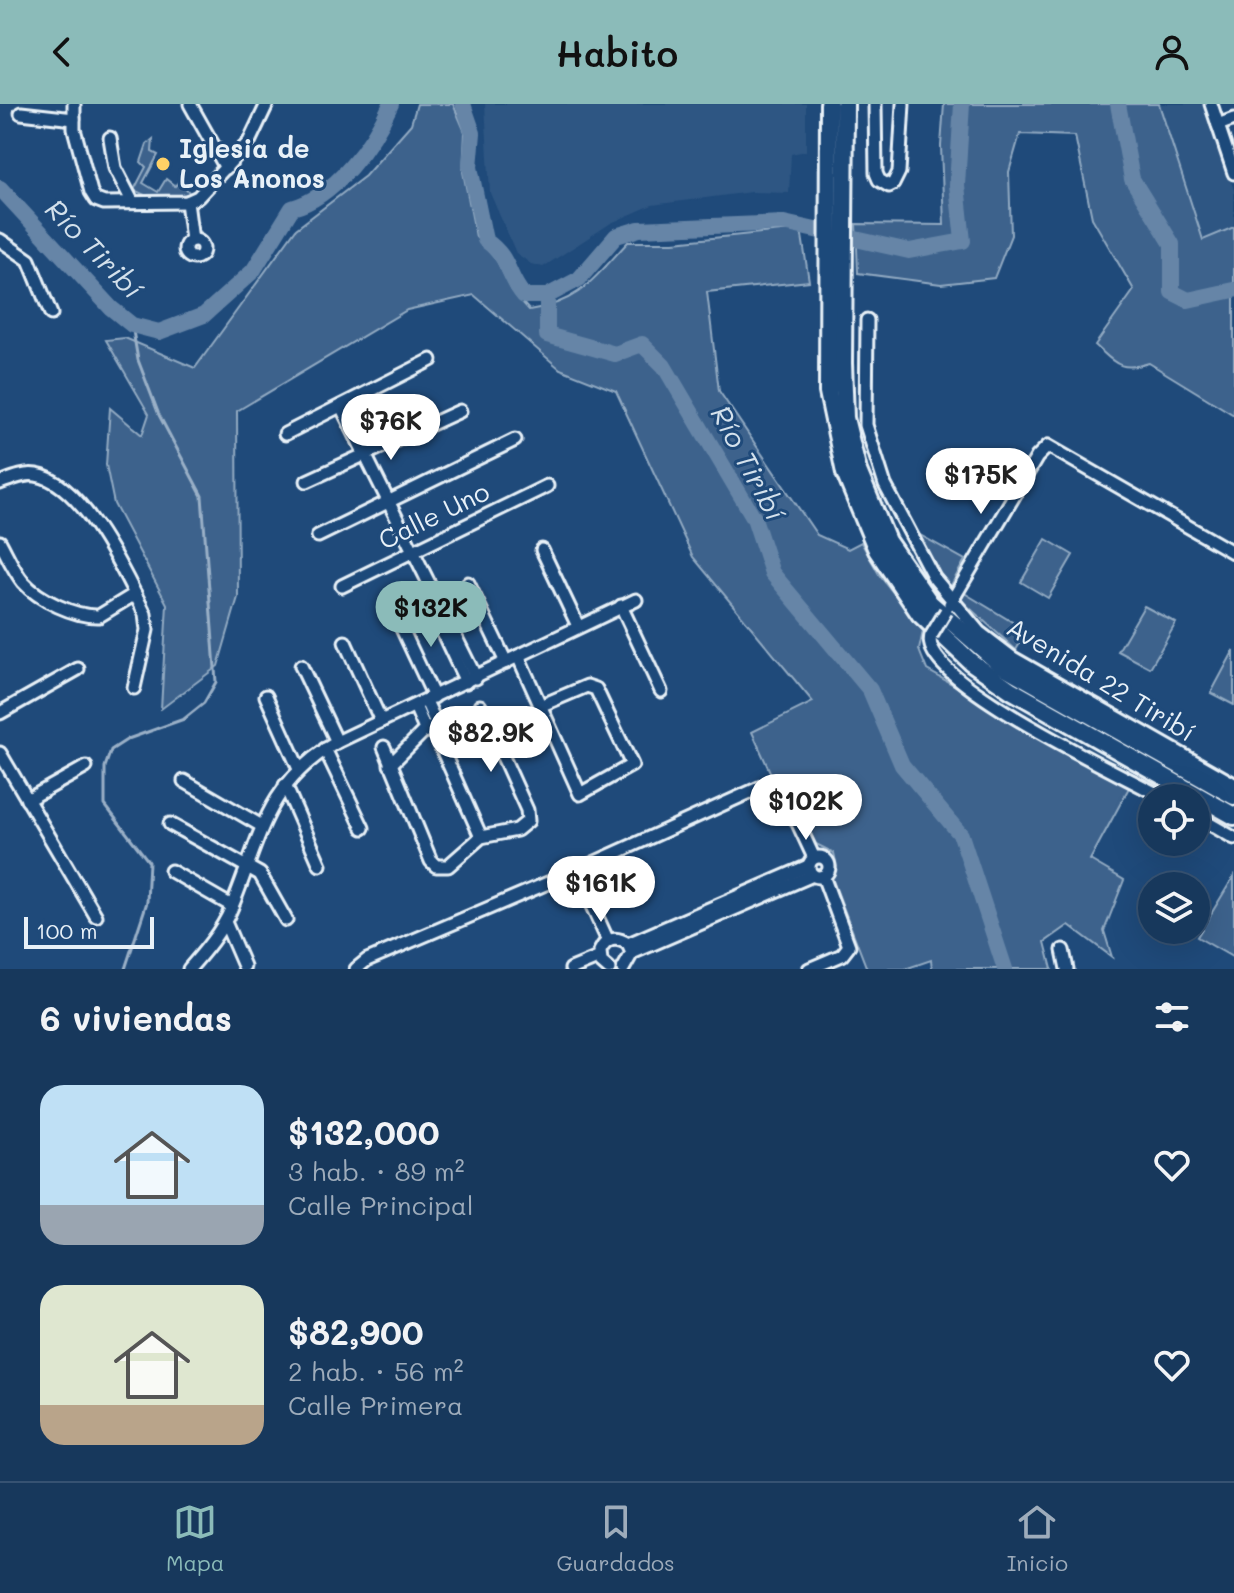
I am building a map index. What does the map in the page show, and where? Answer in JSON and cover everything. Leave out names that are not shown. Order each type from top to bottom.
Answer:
[{"type":"highway","points":[[829,104],[836,176],[835,280],[828,392],[845,473],[877,550],[920,614],[971,662],[1011,690],[1234,816]]},
{"type":"highway","points":[[836,176],[845,104]]},
{"type":"highway","points":[[835,280],[851,448],[878,524],[923,593],[961,634],[1019,677],[1234,796]]},
{"type":"street","points":[[74,104],[74,119],[91,192],[96,200],[104,203],[187,202],[210,188],[258,129],[267,104]]},
{"type":"street","points":[[190,104],[226,168]]},
{"type":"street","points":[[875,104],[876,173],[883,184],[893,184],[899,172],[903,104]]},
{"type":"street","points":[[1211,104],[1234,173]]},
{"type":"street","points":[[21,113],[74,119]]},
{"type":"street","points":[[1218,125],[1234,119]]},
{"type":"street","points":[[110,138],[115,168],[132,201]]},
{"type":"street","points":[[187,202],[192,240]]},
{"type":"street","points":[[0,240],[29,260],[51,314]]},
{"type":"street","name":"Avenida 22 Tiribí","points":[[867,320],[866,425],[885,485],[949,606],[1013,658],[1234,784]]},
{"type":"street","points":[[285,434],[431,360]]},
{"type":"street","points":[[341,406],[431,585],[471,680]]},
{"type":"street","points":[[307,481],[460,411]]},
{"type":"street","points":[[318,536],[515,440]]},
{"type":"street","points":[[1138,784],[991,704],[934,657],[928,645],[931,636],[1037,457],[1048,446],[1234,553]]},
{"type":"street","points":[[0,483],[36,475],[67,489],[90,517],[135,594],[147,630],[134,688]]},
{"type":"street","name":"Calle Uno","points":[[342,586],[547,486]]},
{"type":"street","points":[[0,542],[22,581],[36,594],[69,610],[99,616],[135,594]]},
{"type":"street","points":[[542,550],[578,626]]},
{"type":"street","points":[[468,583],[540,706],[580,794],[632,765],[596,689],[587,686],[540,706]]},
{"type":"street","points":[[189,969],[225,922],[260,825],[299,769],[337,742],[636,600]]},
{"type":"street","points":[[621,606],[661,691]]},
{"type":"street","points":[[396,616],[430,699],[435,721],[433,729],[481,837]]},
{"type":"street","points":[[345,642],[381,721]]},
{"type":"street","points":[[301,666],[337,742]]},
{"type":"street","points":[[0,713],[78,669]]},
{"type":"street","points":[[266,696],[299,769]]},
{"type":"street","points":[[415,706],[424,727],[433,729]]},
{"type":"street","points":[[384,747],[431,861],[442,867],[453,864],[481,837],[517,830],[528,821],[527,810],[480,706]]},
{"type":"street","points":[[390,765],[414,740],[442,724],[486,721]]},
{"type":"street","points":[[325,749],[363,828]]},
{"type":"street","points":[[0,753],[96,916]]},
{"type":"street","points":[[27,800],[86,767]]},
{"type":"street","points":[[184,781],[260,825]]},
{"type":"street","points":[[356,969],[367,960],[576,871],[770,783],[781,787],[849,946],[842,955],[809,969]]},
{"type":"street","points":[[285,785],[320,865]]},
{"type":"street","points":[[170,824],[266,879],[286,920]]},
{"type":"street","points":[[1210,824],[1234,838]]},
{"type":"street","points":[[630,948],[815,869]]},
{"type":"street","points":[[171,871],[232,906]]},
{"type":"street","points":[[571,969],[602,965],[608,941],[576,871]]},
{"type":"street","points":[[225,922],[244,966]]},
{"type":"street","points":[[608,941],[622,940],[630,948],[631,959],[623,969]]},
{"type":"street","points":[[1063,950],[1067,969]]},
{"type":"shaded area","points":[[417,104],[453,104],[465,132],[463,172],[476,237],[497,261],[512,291],[529,310],[547,307],[574,295],[628,242],[674,242],[801,229],[809,281],[707,292],[719,391],[817,535],[848,549],[861,542],[880,576],[923,631],[919,650],[927,670],[1131,784],[1090,860],[1124,880],[1104,931],[1112,957],[1069,925],[1045,942],[1052,969],[932,969],[931,960],[905,969],[867,969],[832,878],[837,867],[834,853],[816,844],[784,779],[771,774],[752,732],[813,702],[693,557],[616,391],[560,369],[474,295],[407,310],[237,411],[238,597],[218,666],[161,709],[167,604],[114,504],[106,465],[110,408],[142,435],[149,414],[106,340],[125,338],[195,368],[296,229],[365,176],[411,124]]},
{"type":"shaded area","points":[[485,104],[806,104],[806,151],[791,154],[789,193],[751,192],[652,205],[611,223],[543,267],[531,264],[516,253],[490,193]]},
{"type":"shaded area","points":[[944,104],[1159,104],[1203,240],[1234,227],[1234,415],[1149,363],[1131,367],[1119,364],[1095,345],[1134,290],[1092,218],[1075,136],[1020,134],[1009,172],[1011,235],[994,278],[941,284],[858,273],[856,224],[944,225],[941,146]]},
{"type":"shaded area","points":[[1159,104],[1202,104],[1234,190],[1234,227],[1203,240]]},
{"type":"shaded area","points":[[153,139],[152,152],[158,155],[143,183],[158,192],[166,179],[175,186],[180,180],[190,194],[151,198],[134,190],[146,167],[141,162],[147,144]]},
{"type":"shaded area","points":[[911,530],[965,560],[949,589]]},
{"type":"shaded area","points":[[1046,539],[1073,555],[1048,598],[1021,582]]},
{"type":"shaded area","points":[[961,591],[1027,631],[1016,650],[962,601]]},
{"type":"shaded area","points":[[1144,606],[1176,623],[1150,668],[1118,651]]},
{"type":"shaded area","points":[[1234,650],[1234,705],[1211,693]]},
{"type":"shaded area","points":[[1234,876],[1234,958],[1209,944],[1210,916]]},
{"type":"waterway","name":"Río Tiribí","points":[[0,188],[111,308],[132,325],[159,332],[204,315],[253,271],[292,208],[323,193],[351,167],[374,136],[391,104]]},
{"type":"waterway","points":[[463,104],[473,133],[470,167],[485,240],[500,254],[524,296],[547,296],[579,279],[616,236],[639,229],[784,223],[909,251],[963,241],[957,185],[962,104]]},
{"type":"waterway","points":[[1118,104],[1132,179],[1172,244],[1172,292],[1188,300],[1234,290]]},
{"type":"waterway","name":"Río Tiribí","points":[[547,296],[547,335],[615,354],[642,344],[664,366],[754,518],[772,573],[870,690],[902,765],[961,835],[1005,969]]},
{"type":"waterway","points":[[125,969],[147,902],[149,862],[105,805],[105,767],[111,750],[128,739],[184,719],[204,703],[216,682],[202,496],[159,415],[138,360],[132,325]]},
{"type":"place","name":"Iglesia de Los Anonos","points":[[163,164]]}]
